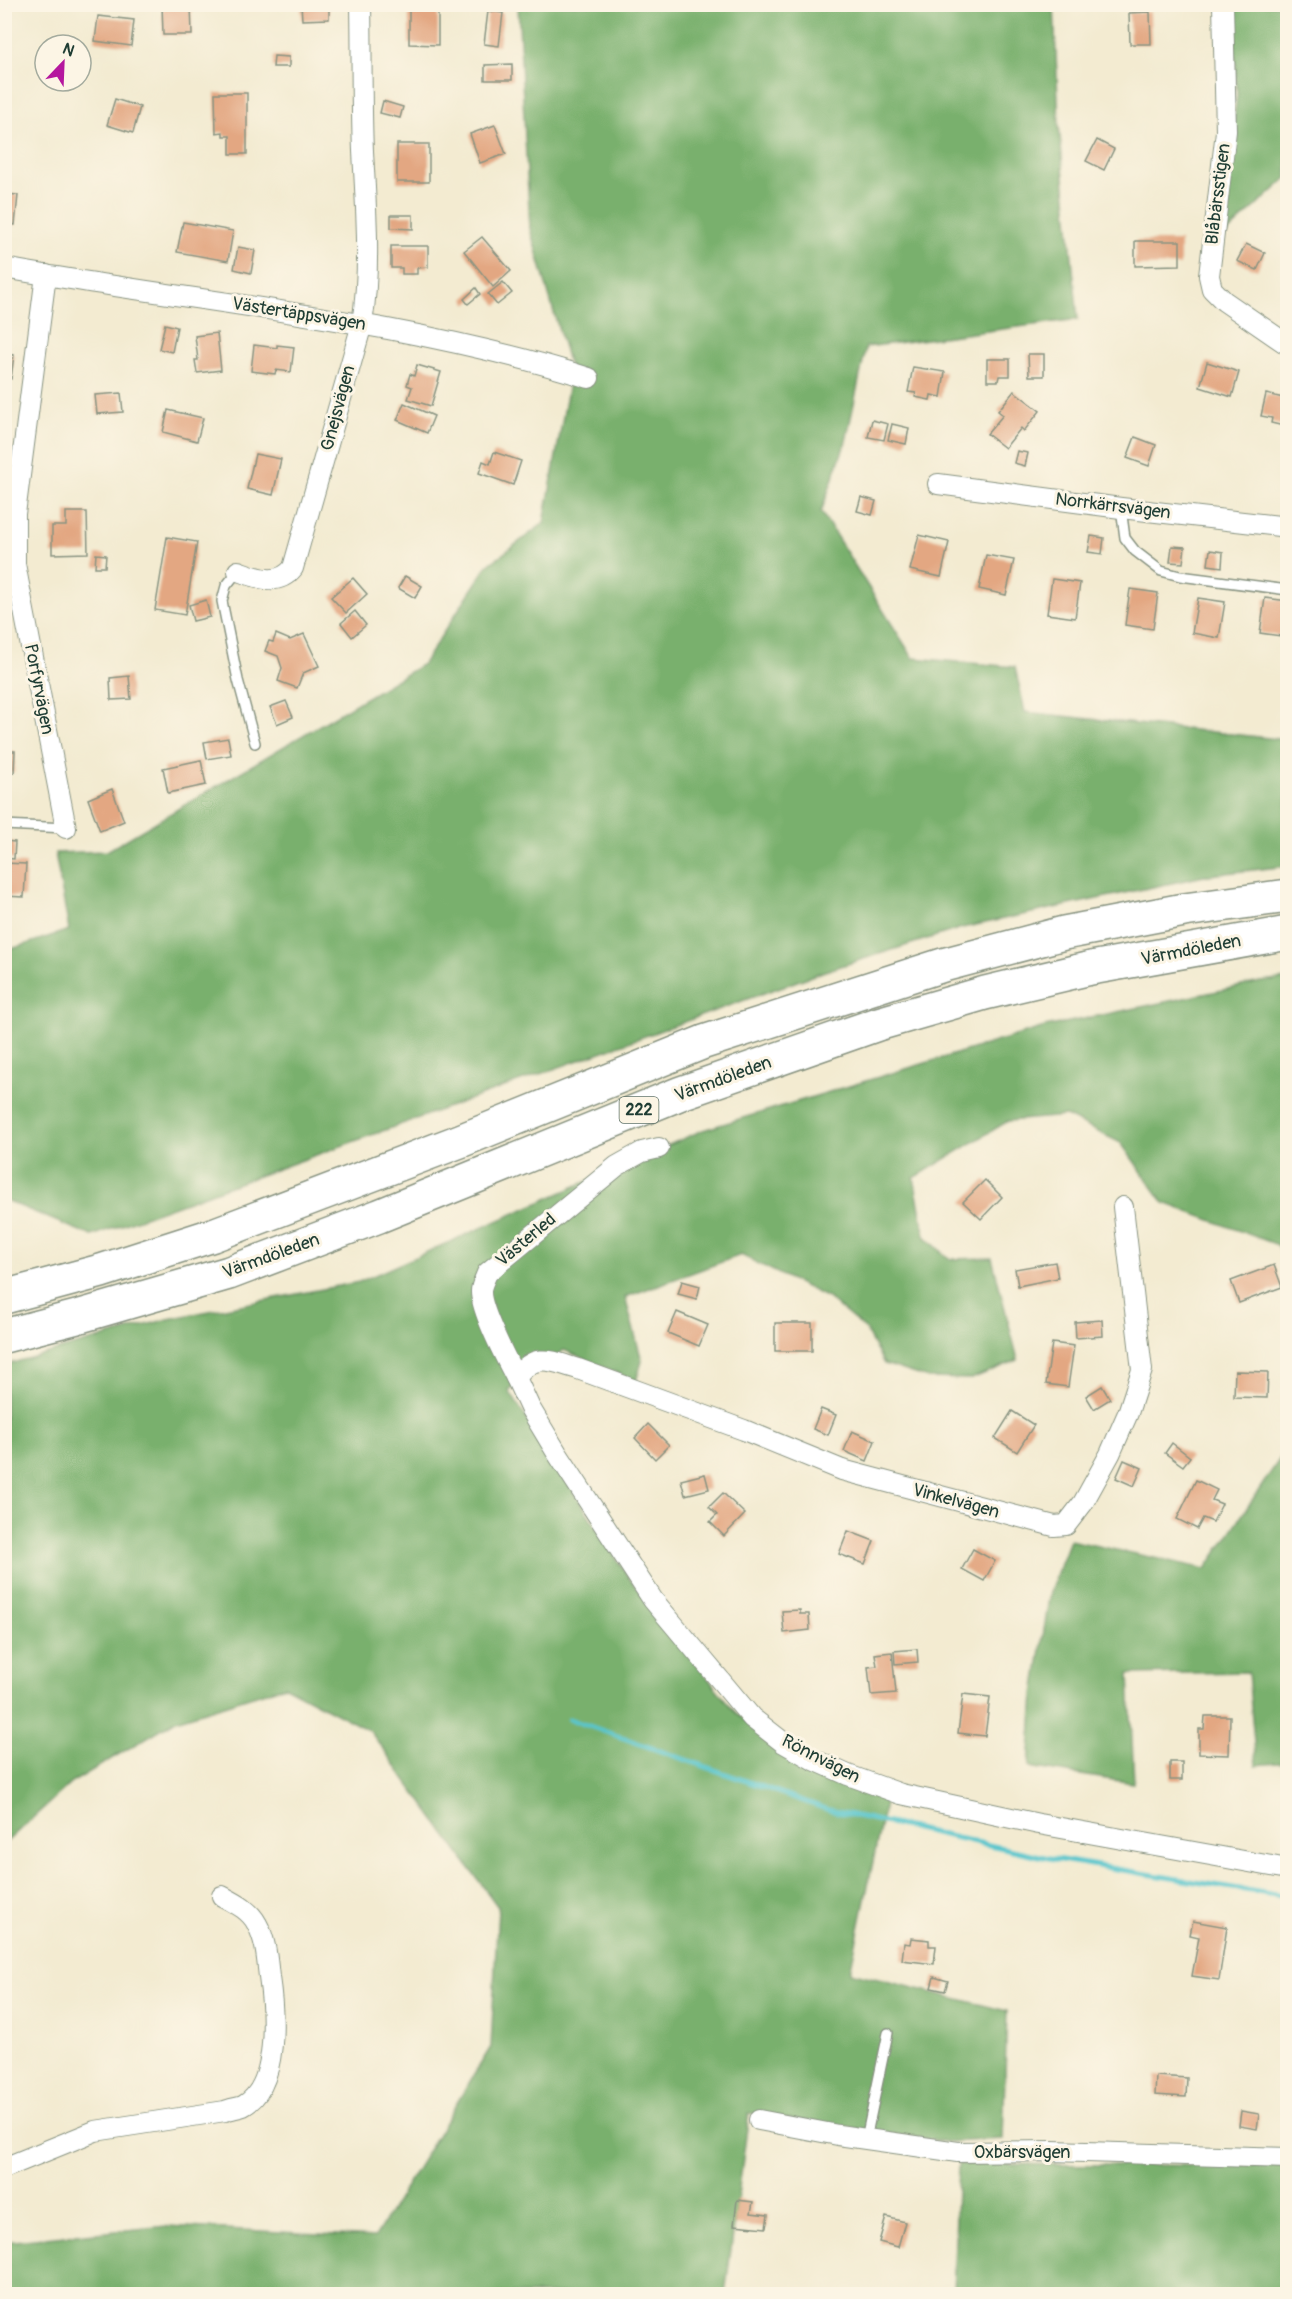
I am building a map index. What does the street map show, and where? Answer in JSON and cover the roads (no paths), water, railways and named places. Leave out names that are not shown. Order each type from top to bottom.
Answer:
[{"type":"highway","name":"Värmdöleden","points":[[4,1297],[101,1271],[213,1235],[460,1141],[704,1042],[943,965],[1064,933],[1184,910],[1287,896]]},
{"type":"highway","name":"Värmdöleden","points":[[4,1336],[229,1273],[379,1216],[681,1093],[878,1024],[986,993],[1091,968],[1287,933]]},
{"type":"street","name":"Gnejsvägen","points":[[238,572],[262,580],[276,580],[288,574],[293,568],[362,324],[367,292],[368,256],[363,144],[361,4]]},
{"type":"street","name":"Blåbärsstigen","points":[[1223,4],[1226,131],[1209,276],[1212,289],[1224,301],[1287,345]]},
{"type":"street","name":"Västertäppsvägen","points":[[4,268],[362,324],[552,366],[589,378]]},
{"type":"street","name":"Porfyrvägen","points":[[46,275],[15,514],[15,564],[66,828]]},
{"type":"street","name":"Norrkärrsvägen","points":[[938,483],[1121,508],[1287,527]]},
{"type":"street","name":"Västerled","points":[[516,1378],[499,1346],[483,1301],[481,1292],[487,1274],[617,1166],[642,1152],[659,1148]]},
{"type":"street","name":"Vinkelvägen","points":[[516,1378],[530,1362],[552,1361],[744,1430],[842,1470],[1054,1526],[1066,1525],[1083,1503],[1110,1454],[1128,1413],[1142,1370],[1123,1207]]},
{"type":"street","name":"Rönnvägen","points":[[516,1378],[524,1397],[557,1454],[653,1600],[752,1718],[784,1743],[848,1775],[902,1794],[1039,1824],[1287,1869]]},
{"type":"street","points":[[4,2168],[95,2131],[225,2111],[244,2105],[253,2096],[266,2073],[273,2044],[272,1997],[265,1946],[257,1924],[250,1913],[222,1896]]},
{"type":"street","name":"Oxbärsvägen","points":[[759,2120],[958,2152],[1052,2151],[1287,2158]]},
{"type":"lane","points":[[1121,508],[1125,538],[1141,556],[1161,571],[1180,576],[1287,590]]},
{"type":"lane","name":"Gnejsvägen","points":[[238,572],[226,586],[222,601],[238,680],[255,743]]},
{"type":"lane","name":"Porfyrvägen","points":[[4,825],[66,828]]},
{"type":"lane","points":[[866,2139],[888,2033]]},
{"type":"waterway","points":[[569,1719],[829,1810],[1049,1858],[1288,1897]]}]
